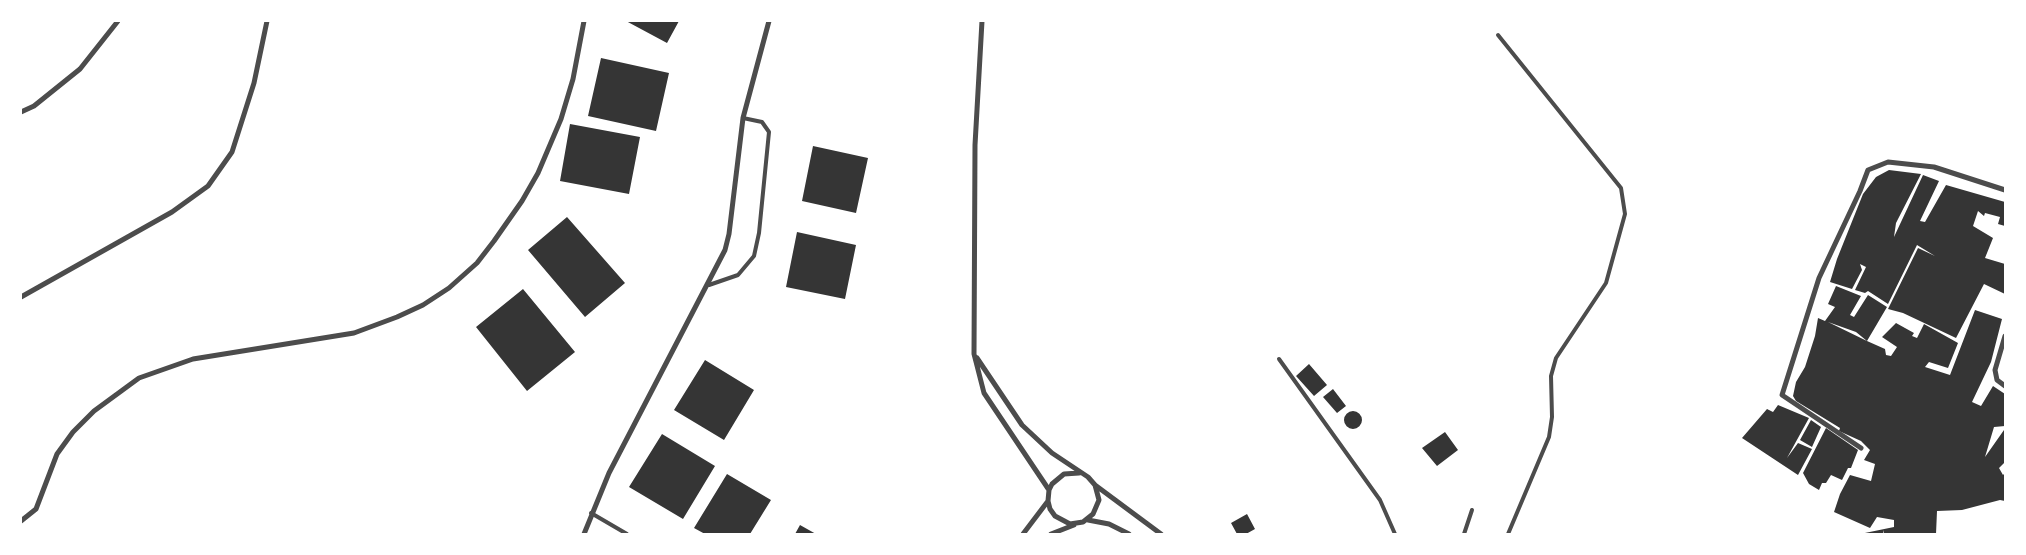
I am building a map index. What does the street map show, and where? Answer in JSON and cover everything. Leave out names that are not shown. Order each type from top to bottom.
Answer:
[{"type":"street","points":[[21,112],[34,106],[80,69],[118,21]]},
{"type":"street","points":[[21,297],[172,212],[208,186],[232,152],[254,83],[267,21]]},
{"type":"street","points":[[21,521],[36,509],[57,454],[73,432],[94,411],[139,378],[193,359],[354,332],[397,318],[450,288],[477,263],[494,241],[522,201],[538,173],[566,103],[584,21]]},
{"type":"street","points":[[584,534],[591,512],[609,473],[709,285],[725,250],[729,234],[743,118],[769,21]]},
{"type":"street","points":[[982,21],[975,145],[974,354],[984,393],[1049,490]]},
{"type":"street","points":[[1862,448],[1782,395],[1819,278],[1868,170],[1888,162],[1934,167],[2005,190]]},
{"type":"street","points":[[2005,336],[1995,370],[1997,380],[2005,386]]},
{"type":"street","points":[[974,354],[1022,424],[1052,453],[1161,534]]},
{"type":"street","points":[[1078,524],[1070,524],[1054,516],[1048,501],[1049,490],[1052,484],[1064,474],[1079,473]]},
{"type":"street","points":[[1051,534],[1088,520],[1097,508],[1099,500],[1095,485]]},
{"type":"street","points":[[1023,534],[1048,501]]},
{"type":"street","points":[[1088,520],[1109,524],[1130,534]]},
{"type":"lane","points":[[1498,35],[1621,188],[1625,214],[1606,283],[1556,358],[1551,376],[1552,417],[1549,437],[1508,534]]},
{"type":"lane","points":[[709,285],[738,275],[754,256],[759,233],[769,132],[762,122],[743,118]]},
{"type":"lane","points":[[1279,359],[1380,500],[1395,534]]},
{"type":"lane","points":[[1464,534],[1472,510]]},
{"type":"lane","points":[[591,512],[626,534]]},
{"type":"building","points":[[626,21],[679,21],[667,43]]},
{"type":"building","points":[[601,58],[669,73],[656,131],[588,116]]},
{"type":"building","points":[[570,124],[640,137],[629,194],[560,181]]},
{"type":"building","points":[[813,146],[868,158],[856,213],[802,201]]},
{"type":"building","points":[[1889,170],[1921,174],[1896,223],[1894,237],[1923,175],[1939,181],[1920,221],[1925,222],[1946,185],[2005,202],[2005,226],[1998,224],[2000,217],[1985,213],[1984,216],[1978,211],[1973,226],[1993,238],[1985,258],[2005,264],[2005,294],[1984,284],[1956,338],[1903,313],[1888,309],[1918,248],[1935,256],[1917,245],[1888,304],[1868,291],[1865,293],[1855,290],[1866,267],[1860,264],[1862,270],[1852,289],[1830,282],[1837,259],[1863,194],[1876,177]]},
{"type":"building","points":[[567,217],[625,283],[585,317],[528,250]]},
{"type":"building","points":[[797,232],[856,245],[845,299],[786,287]]},
{"type":"building","points":[[1836,286],[1861,296],[1850,315],[1854,317],[1868,295],[1887,307],[1867,341],[1885,349],[1886,355],[1891,356],[1897,347],[1882,337],[1896,323],[1914,333],[1912,336],[1917,338],[1924,324],[1958,343],[1948,368],[1929,362],[1925,367],[1950,375],[1975,310],[2002,319],[1991,362],[1972,402],[1981,406],[1993,386],[2005,394],[2005,426],[1994,427],[1985,457],[2004,430],[2005,462],[1999,468],[2003,475],[2005,473],[2005,501],[2000,500],[1962,510],[1937,511],[1936,534],[1884,534],[1883,530],[1883,534],[1860,534],[1894,527],[1894,520],[1877,517],[1870,528],[1834,512],[1840,494],[1850,475],[1871,481],[1875,464],[1864,460],[1870,450],[1861,441],[1839,431],[1840,428],[1796,401],[1793,396],[1796,382],[1805,367],[1815,336],[1818,318],[1825,321],[1835,307],[1828,304]],"holes":[[[1828,322],[1856,332],[1867,341]]]},
{"type":"building","points":[[523,289],[575,352],[527,391],[476,327]]},
{"type":"building","points":[[705,360],[754,390],[724,440],[674,410]]},
{"type":"building","points":[[1309,364],[1327,385],[1314,396],[1296,376]]},
{"type":"building","points":[[1333,389],[1346,406],[1337,413],[1323,397]]},
{"type":"building","points":[[1778,405],[1809,418],[1787,458],[1798,443],[1812,449],[1798,475],[1742,438],[1767,409],[1773,412]]},
{"type":"building","points":[[1349,411],[1357,411],[1362,416],[1360,427],[1349,429],[1344,424],[1344,416]]},
{"type":"building","points":[[1811,420],[1821,427],[1812,447],[1800,440]]},
{"type":"building","points":[[1826,428],[1858,450],[1851,468],[1848,468],[1842,480],[1831,475],[1826,483],[1822,483],[1819,490],[1809,484],[1803,473]]},
{"type":"building","points":[[1445,432],[1458,450],[1437,466],[1422,448]]},
{"type":"building","points":[[662,434],[715,466],[683,519],[629,487]]},
{"type":"building","points":[[727,474],[771,500],[750,534],[705,534],[694,528]]},
{"type":"building","points":[[1247,514],[1255,529],[1246,534],[1237,534],[1231,523]]},
{"type":"building","points":[[800,525],[816,534],[795,534]]}]
